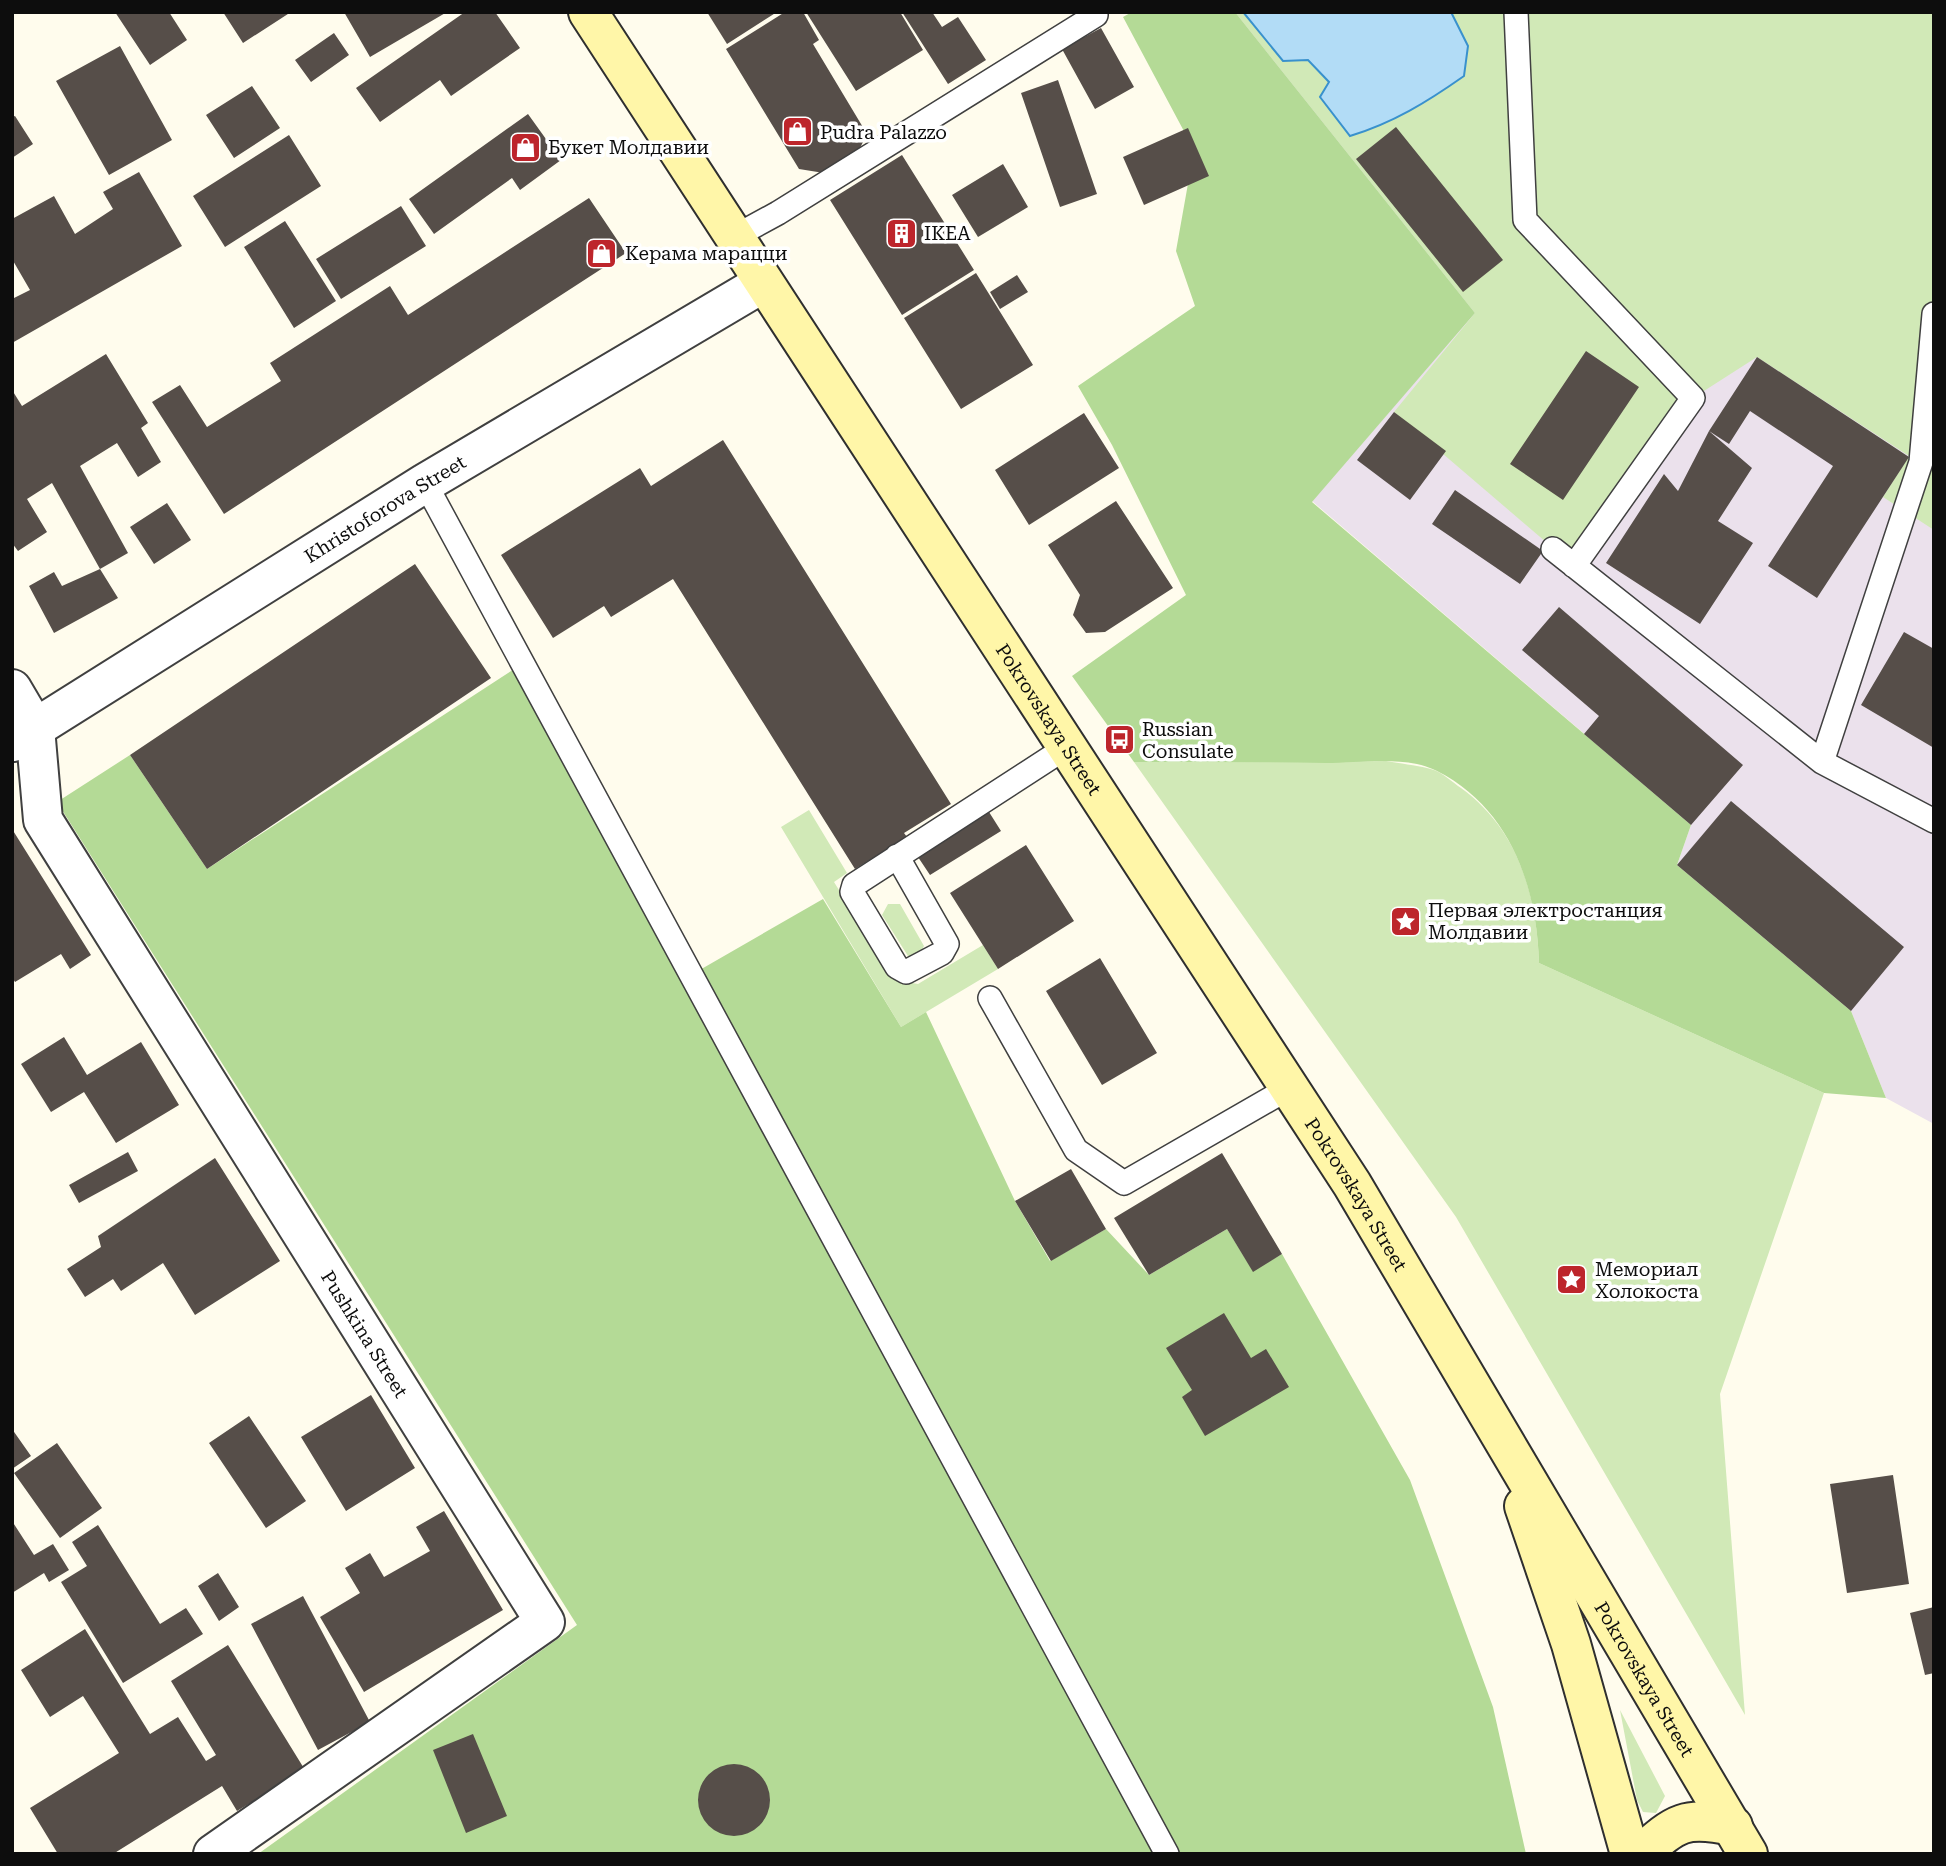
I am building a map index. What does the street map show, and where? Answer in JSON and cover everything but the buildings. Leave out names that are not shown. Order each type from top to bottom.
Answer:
[{"type":"main road","name":"Pokrovskaya Street","points":[[588,12],[1352,1184],[1741,1840]]},
{"type":"main road","name":"Pokrovskaya Street","points":[[1499,1432],[1571,1644],[1630,1854]]},
{"type":"main road","points":[[1641,1854],[1671,1826],[1702,1820],[1741,1840]]},
{"type":"street","name":"Khristoforova Street","points":[[24,735],[425,483],[764,283]]},
{"type":"street","name":"Pushkina Street","points":[[12,689],[43,820],[545,1622],[213,1854]]},
{"type":"lane","points":[[1516,12],[1525,220],[1693,398],[1574,566]]},
{"type":"lane","points":[[734,237],[778,213],[1096,15]]},
{"type":"lane","points":[[1822,762],[1921,462],[1934,314]]},
{"type":"lane","points":[[425,483],[1167,1854]]},
{"type":"lane","points":[[1553,549],[1822,762],[1934,821]]},
{"type":"lane","points":[[897,856],[947,944],[942,953],[906,972],[897,967],[852,892],[857,882],[897,856],[1067,747]]},
{"type":"lane","points":[[990,998],[1076,1150],[1124,1182],[1289,1088]]},
{"type":"shaded area","points":[[1235,12],[1934,12],[1934,1124],[1886,1098],[1851,1011],[1677,865],[1691,825],[1312,501],[1475,313]]},
{"type":"green space","points":[[1132,12],[1235,12],[1475,313],[1312,502],[1691,825],[1677,865],[1851,1011],[1886,1098],[1824,1093],[1539,963],[1532,906],[1515,852],[1501,828],[1483,806],[1462,787],[1437,771],[1397,761],[1134,762],[1072,676],[1186,595],[1112,445],[1078,386],[1195,306],[1176,251],[1194,150],[1123,17]]},
{"type":"green space","points":[[1235,12],[1934,12],[1934,530],[1883,497],[1909,456],[1757,357],[1693,398],[1574,566],[1394,412],[1475,313]]},
{"type":"green space","points":[[522,664],[691,975],[823,899],[901,1027],[926,1012],[1015,1201],[1050,1261],[1106,1229],[1149,1275],[1227,1229],[1253,1271],[1282,1254],[1410,1480],[1493,1707],[1526,1854],[258,1854],[577,1625],[57,802],[130,755],[207,869]]},
{"type":"green space","points":[[1386,761],[1441,773],[1481,805],[1497,823],[1521,865],[1534,913],[1539,963],[1824,1093],[1720,1394],[1745,1715],[1456,1217],[1134,762]]},
{"type":"green space","points":[[809,810],[847,873],[834,882],[895,980],[918,984],[983,945],[998,969],[901,1027],[781,827]]},
{"type":"green space","points":[[888,904],[900,904],[924,946],[918,958],[908,956],[882,915]]},
{"type":"green space","points":[[1620,1710],[1665,1796],[1656,1813],[1643,1812],[1637,1800]]},
{"type":"water","points":[[1243,12],[1451,12],[1468,46],[1464,76],[1409,111],[1350,136],[1320,97],[1329,82],[1308,60],[1283,61]]},
{"type":"place","name":"Pudra Palazzo","points":[[797,132]]},
{"type":"place","name":"Букет Молдавии","points":[[525,147]]},
{"type":"place","name":"IKEA","points":[[901,233]]},
{"type":"place","name":"Керама марацци","points":[[602,253]]},
{"type":"place","name":"Russian Consulate","points":[[1119,740]]},
{"type":"place","name":"Первая электростанция Молдавии","points":[[1405,921]]},
{"type":"place","name":"Мемориал Холокоста","points":[[1572,1280]]}]
